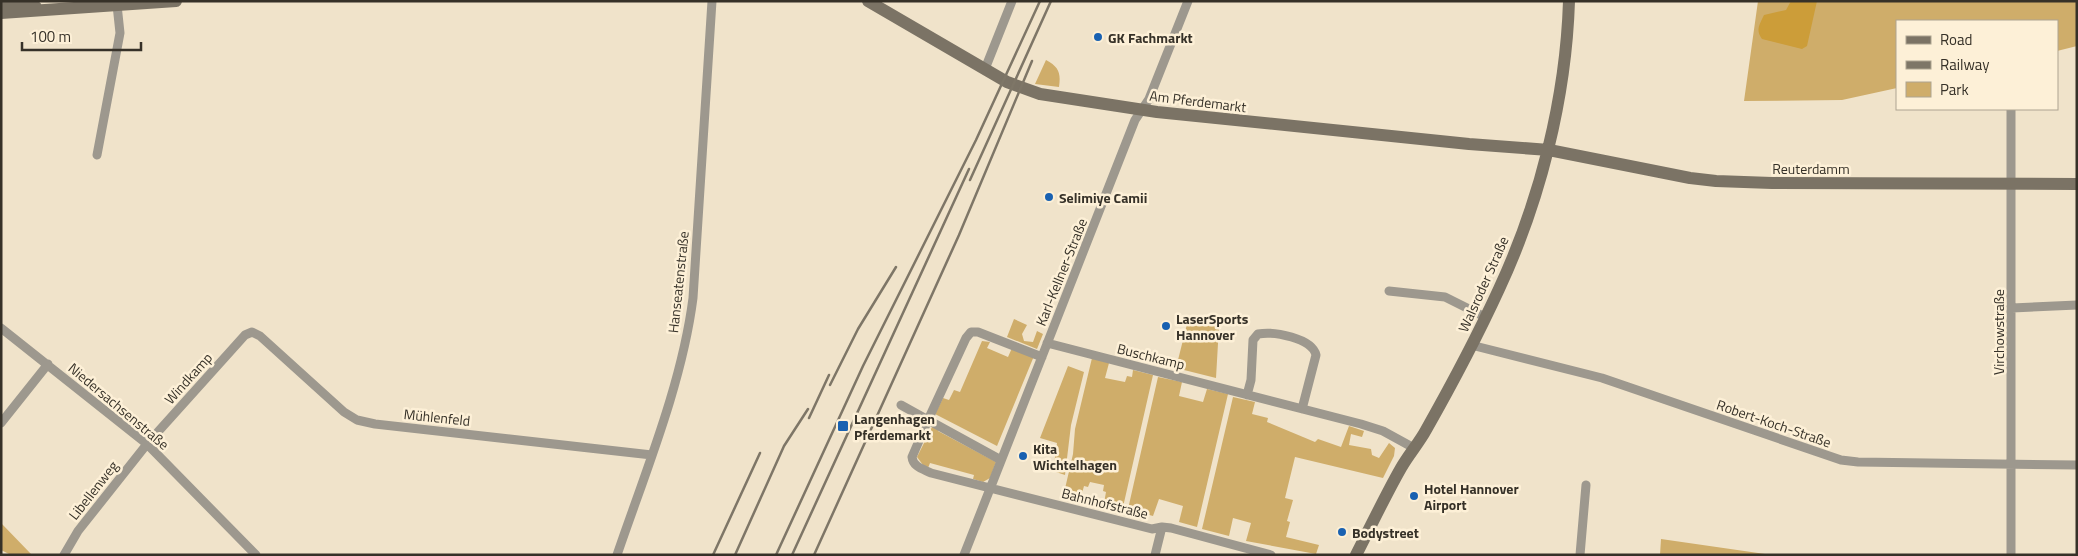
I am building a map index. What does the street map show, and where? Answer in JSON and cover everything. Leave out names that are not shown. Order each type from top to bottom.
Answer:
[{"type":"street","points":[[1,13],[176,1]]},
{"type":"street","name":"Hanseatenstraße","points":[[617,555],[652,455],[689,327],[712,1]]},
{"type":"street","name":"Am Pferdemarkt","points":[[868,1],[985,69],[1028,91],[1142,110],[1469,144],[1549,150]]},
{"type":"street","points":[[985,69],[1012,1]]},
{"type":"street","name":"Karl-Kellner-Straße","points":[[964,555],[1135,120],[1150,96],[1188,1]]},
{"type":"street","name":"Walsroder Straße","points":[[1356,555],[1387,494],[1471,346],[1520,237],[1549,150],[1566,51],[1569,1]]},
{"type":"street","points":[[1,2],[46,9]]},
{"type":"street","points":[[97,155],[120,34],[117,5]]},
{"type":"street","name":"Virchowstraße","points":[[2011,110],[2012,555]]},
{"type":"street","name":"Reuterdamm","points":[[1549,150],[1680,176],[1716,181],[1772,183],[2077,184]]},
{"type":"street","points":[[1389,291],[1445,297],[1485,317]]},
{"type":"street","points":[[2012,308],[2077,305]]},
{"type":"street","name":"Niedersachsenstraße","points":[[1,328],[147,444],[256,555]]},
{"type":"street","name":"Mühlenfeld","points":[[252,332],[260,336],[344,412],[357,420],[375,424],[652,455]]},
{"type":"street","name":"Windkamp","points":[[147,444],[245,335],[252,332]]},
{"type":"street","points":[[928,420],[966,338],[971,332],[978,332],[1042,357]]},
{"type":"street","points":[[1247,395],[1251,380],[1253,340],[1258,334],[1274,333],[1310,343],[1315,348],[1316,355],[1302,409]]},
{"type":"street","name":"Buschkamp","points":[[1047,343],[1383,431],[1414,448]]},
{"type":"street","name":"Robert-Koch-Straße","points":[[1471,346],[1602,378],[1841,460],[1858,462],[2077,465]]},
{"type":"street","points":[[1,422],[48,364]]},
{"type":"street","points":[[901,405],[1001,460]]},
{"type":"street","name":"Bahnhofstraße","points":[[928,420],[914,451],[913,462],[918,468],[1152,529],[1162,526],[1271,555]]},
{"type":"street","name":"Libellenweg","points":[[64,555],[78,531],[147,444]]},
{"type":"street","points":[[1580,555],[1586,485]]},
{"type":"street","points":[[1155,555],[1162,526]]},
{"type":"green space","points":[[1758,1],[2077,1],[2077,46],[2058,51],[2058,20],[1896,20],[1896,88],[1842,100],[1744,101]]},
{"type":"green space","points":[[1046,60],[1054,65],[1058,71],[1060,78],[1059,87],[1035,84]]},
{"type":"green space","points":[[1014,319],[1027,325],[1022,334],[1024,341],[1033,342],[1037,331],[1043,334],[1037,349],[1007,337]]},
{"type":"green space","points":[[1188,320],[1219,326],[1216,378],[1176,368]]},
{"type":"green space","points":[[982,341],[990,342],[987,348],[1008,357],[1012,348],[1034,356],[997,446],[935,414],[943,398],[949,400],[954,390],[960,392]]},
{"type":"green space","points":[[1092,358],[1109,363],[1105,378],[1125,382],[1127,376],[1132,377],[1133,370],[1153,375],[1123,507],[1104,503],[1106,492],[1103,491],[1104,485],[1090,482],[1088,487],[1084,486],[1081,497],[1064,493],[1073,454],[1075,429]]},
{"type":"green space","points":[[1068,366],[1084,372],[1071,425],[1065,475],[1053,471],[1057,443],[1040,438]]},
{"type":"green space","points":[[1158,377],[1182,382],[1179,396],[1203,402],[1207,389],[1228,394],[1197,527],[1179,522],[1183,506],[1159,499],[1153,516],[1128,509]]},
{"type":"green space","points":[[1233,397],[1255,402],[1252,414],[1268,418],[1267,422],[1315,442],[1318,439],[1341,447],[1349,426],[1364,431],[1362,437],[1351,434],[1349,445],[1371,449],[1372,455],[1379,458],[1389,443],[1395,448],[1394,456],[1383,478],[1295,457],[1285,498],[1293,500],[1287,521],[1290,522],[1286,537],[1319,545],[1316,554],[1246,541],[1251,523],[1233,518],[1229,536],[1202,529]]},
{"type":"green space","points":[[932,427],[939,429],[938,431],[996,462],[990,478],[983,482],[973,479],[974,475],[930,463],[928,468],[923,465],[917,457]]},
{"type":"green space","points":[[1,523],[32,555],[11,555],[1,550]]},
{"type":"green space","points":[[1661,539],[1772,555],[1660,555]]},
{"type":"shaded area","points":[[1791,1],[1817,1],[1807,46],[1802,49],[1762,39],[1759,33],[1759,27],[1764,15],[1786,10]]},
{"type":"railway","points":[[776,555],[863,366],[976,140],[1040,1]]},
{"type":"railway","points":[[970,180],[1051,1]]},
{"type":"railway","points":[[814,555],[959,235],[1032,61]]},
{"type":"railway","points":[[792,555],[969,169]]},
{"type":"railway","points":[[830,385],[858,329],[896,267]]},
{"type":"railway","points":[[809,418],[829,375]]},
{"type":"railway","points":[[735,555],[784,446],[808,409]]},
{"type":"railway","points":[[713,555],[760,453]]},
{"type":"place","name":"GK Fachmarkt","points":[[1098,37]]},
{"type":"place","name":"Selimiye Camii","points":[[1049,197]]},
{"type":"place","name":"LaserSports Hannover","points":[[1166,326]]},
{"type":"place","name":"Langenhagen Pferdemarkt","points":[[843,426]]},
{"type":"place","name":"Kita Wichtelhagen","points":[[1023,456]]},
{"type":"place","name":"Hotel Hannover Airport","points":[[1414,496]]},
{"type":"place","name":"Bodystreet","points":[[1342,532]]}]
